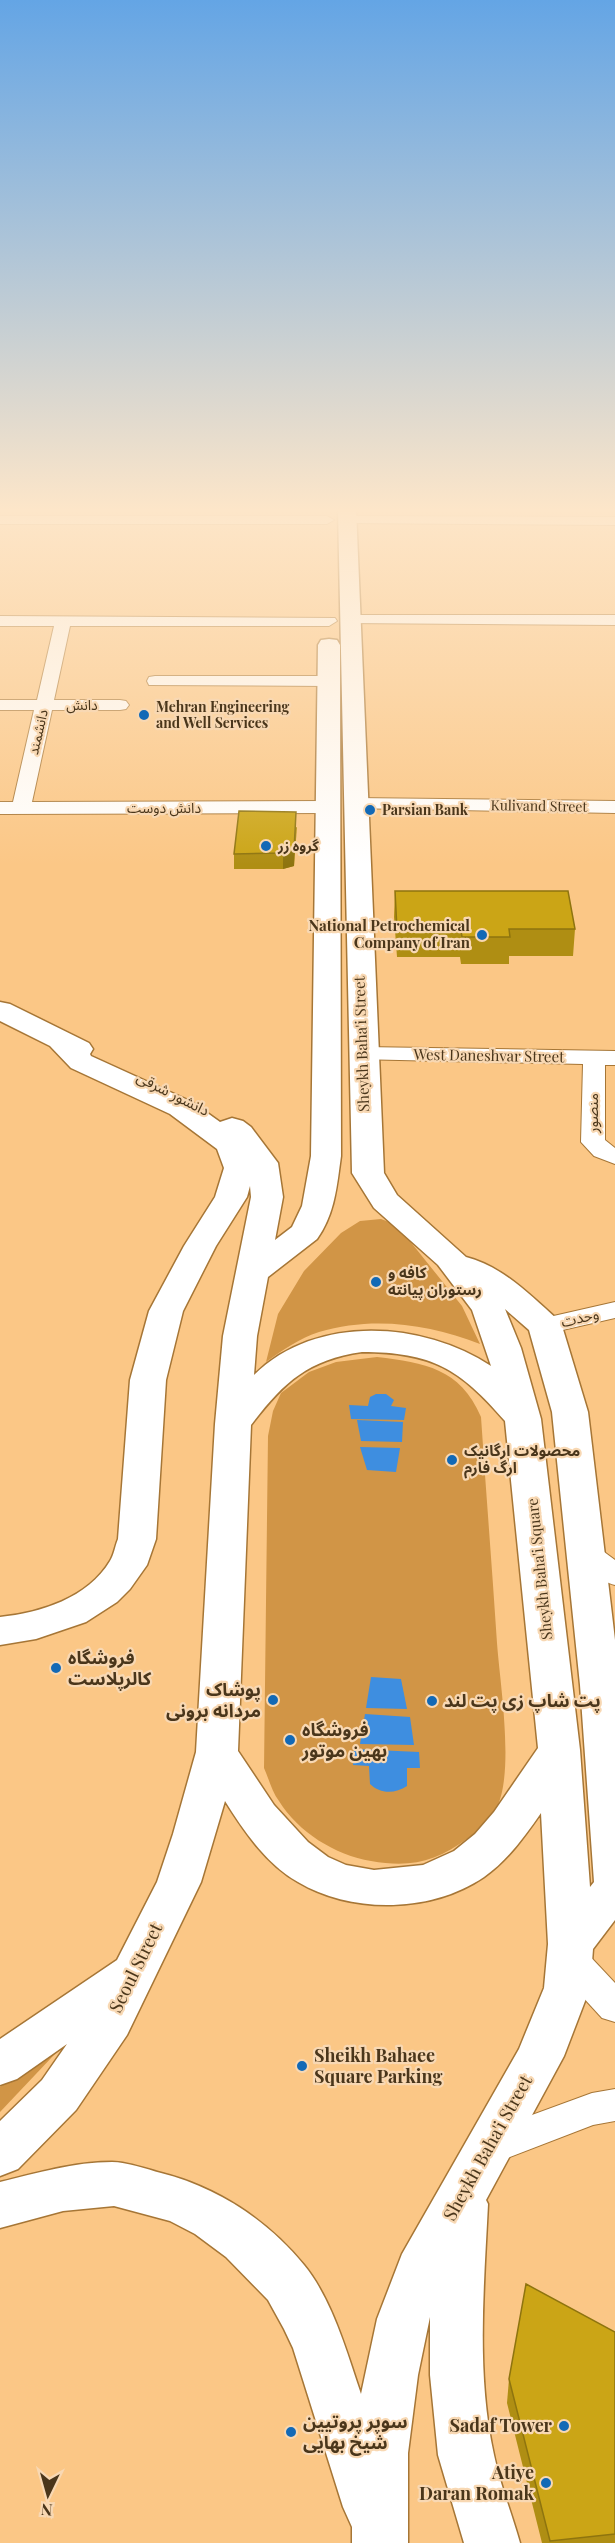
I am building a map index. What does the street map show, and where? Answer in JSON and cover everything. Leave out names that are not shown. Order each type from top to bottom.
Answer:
[{"type":"main road","name":"Sheykh Baha'i Street","points":[[334,628],[329,681],[341,743]]},
{"type":"main road","name":"Sheykh Baha'i Street","points":[[254,1272],[306,1232],[318,1206],[326,1156],[342,806],[337,628]]},
{"type":"main road","name":"Sheykh Baha'i Street","points":[[342,806],[363,1054],[368,1173],[385,1201],[450,1258],[488,1309],[504,1348],[523,1419]]},
{"type":"main road","name":"دانشور شرقی","points":[[0,1011],[195,1102],[240,1133],[263,1163],[267,1197],[260,1226],[254,1272]]},
{"type":"main road","points":[[0,1631],[16,1630],[53,1621],[85,1606],[111,1586],[129,1563],[137,1539],[148,1380],[166,1311],[200,1246],[231,1197],[240,1168],[231,1145],[181,1108],[81,1062],[61,1041]]},
{"type":"main road","points":[[450,1258],[495,1283],[545,1326],[570,1412],[601,1564],[608,1680],[615,1880]]},
{"type":"main road","points":[[254,1272],[240,1336],[233,1424],[216,1752],[257,1817],[300,1862],[330,1878],[361,1887],[435,1882],[467,1865],[491,1845],[559,1750]]},
{"type":"main road","points":[[233,1424],[254,1397],[288,1365],[327,1347],[372,1342],[429,1348],[453,1358],[484,1377],[523,1419]]},
{"type":"main road","name":"Sheykh Baha'i Square","points":[[523,1419],[559,1750]]},
{"type":"main road","name":"Sheykh Baha'i Street","points":[[380,2538],[380,2453],[391,2375],[403,2319],[420,2271],[540,2056],[567,1988],[571,1952],[559,1750]]},
{"type":"main road","name":"Seoul Street","points":[[0,2154],[59,2095],[110,2021],[179,1881],[195,1834],[216,1752]]},
{"type":"main road","points":[[571,1952],[615,1887]]},
{"type":"main road","points":[[0,2065],[136,1971]]},
{"type":"main road","points":[[0,2205],[63,2189],[114,2184],[181,2201],[213,2218],[244,2240],[286,2283],[319,2348],[380,2538]]},
{"type":"main road","points":[[464,2193],[459,2244],[457,2375],[466,2455],[492,2543]]},
{"type":"street","name":"دانشمند","points":[[21,808],[61,628]]},
{"type":"street","points":[[155,681],[329,681]]},
{"type":"street","name":"دانش","points":[[0,705],[120,705]]},
{"type":"street","name":"دانش دوست","points":[[0,808],[342,806]]},
{"type":"street","name":"Kulivand Street","points":[[342,806],[615,807]]},
{"type":"street","name":"West Daneshvar Street","points":[[363,1054],[604,1058]]},
{"type":"street","name":"منصور","points":[[604,1058],[593,1142],[602,1151],[615,1157]]},
{"type":"street","name":"وحدت","points":[[545,1326],[615,1310]]},
{"type":"street","points":[[571,1952],[615,2007]]},
{"type":"street","points":[[489,2148],[592,2109],[615,2104]]},
{"type":"shaded area","points":[[381,1219],[397,1225],[462,1306],[480,1344],[421,1327],[401,1324],[360,1324],[319,1332],[292,1345],[266,1362],[278,1314],[304,1271],[341,1233],[360,1221]]},
{"type":"shaded area","points":[[377,1357],[411,1362],[452,1378],[463,1388],[481,1417],[505,1728],[505,1774],[502,1794],[488,1821],[445,1853],[422,1861],[398,1864],[357,1858],[331,1848],[307,1832],[296,1823],[274,1794],[264,1768],[268,1436],[273,1411],[281,1393],[309,1372],[336,1362]]},
{"type":"shaded area","points":[[70,2038],[0,2112],[0,2087]]},
{"type":"water","points":[[376,1394],[386,1394],[394,1400],[391,1406],[406,1408],[404,1420],[351,1419],[349,1405],[368,1406],[370,1397]]},
{"type":"water","points":[[357,1420],[403,1422],[402,1442],[361,1441]]},
{"type":"water","points":[[360,1447],[400,1448],[396,1472],[367,1470]]},
{"type":"water","points":[[371,1677],[401,1679],[407,1709],[366,1708]]},
{"type":"water","points":[[365,1714],[410,1717],[414,1745],[360,1744]]},
{"type":"water","points":[[354,1749],[419,1752],[420,1768],[407,1768],[407,1786],[402,1789],[393,1792],[378,1790],[370,1784],[369,1766],[353,1765]]},
{"type":"building","name":"گروه زر","points":[[239,811],[296,812],[294,851],[234,854]]},
{"type":"building","points":[[395,891],[568,891],[575,929],[509,929],[510,937],[462,937],[461,930],[397,930]]},
{"type":"building","name":"Sadaf Tower","points":[[526,2284],[615,2332],[615,2534],[550,2541],[509,2379]]},
{"type":"place","name":"Mehran Engineering and Well Services","points":[[144,715]]},
{"type":"place","name":"Parsian Bank","points":[[370,810]]},
{"type":"place","name":"گروه زر","points":[[266,846]]},
{"type":"place","name":"National Petrochemical Company of Iran","points":[[482,935]]},
{"type":"place","name":"کافه و رستوران پیانته","points":[[376,1282]]},
{"type":"place","name":"محصولات ارگانیک ارگ فارم","points":[[452,1460]]},
{"type":"place","name":"فروشگاه کالرپلاست","points":[[56,1668]]},
{"type":"place","name":"پوشاک مردانه برونی","points":[[273,1700]]},
{"type":"place","name":"پت شاپ زی پت لند","points":[[432,1701]]},
{"type":"place","name":"فروشگاه بهین موتور","points":[[290,1740]]},
{"type":"place","name":"Sheikh Bahaee Square Parking","points":[[302,2066]]},
{"type":"place","name":"Sadaf Tower","points":[[564,2426]]},
{"type":"place","name":"سوپر پروتیین شیخ بهایی","points":[[291,2432]]},
{"type":"place","name":"Atiye Daran Romak","points":[[546,2483]]}]
